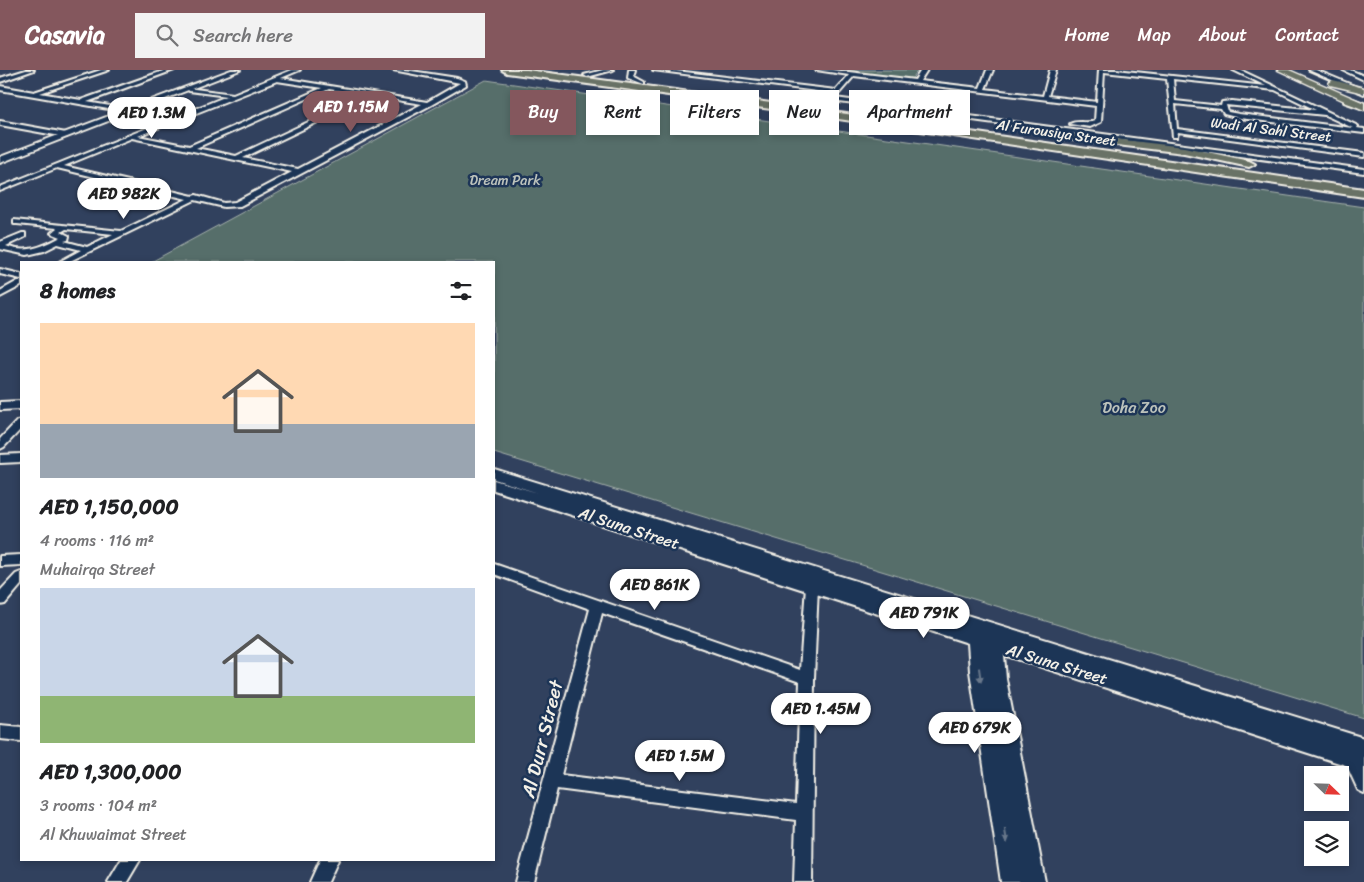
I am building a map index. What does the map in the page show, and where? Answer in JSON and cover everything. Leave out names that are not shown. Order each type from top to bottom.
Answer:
[{"type":"highway","name":"Al Furousiya Street","points":[[507,70],[771,106],[1364,194]]},
{"type":"highway","name":"Al Furousiya Street","points":[[549,70],[585,73],[642,83],[769,100]]},
{"type":"highway","points":[[1348,100],[1364,106]]},
{"type":"highway","name":"Al Furousiya Street","points":[[839,110],[1364,180]]},
{"type":"highway","points":[[1000,131],[1026,131],[1176,147],[1253,165]]},
{"type":"highway","points":[[1072,150],[1364,187]]},
{"type":"main road","points":[[1282,70],[1348,100]]},
{"type":"main road","points":[[1301,70],[1328,82],[1364,93]]},
{"type":"street","points":[[0,80],[31,70]]},
{"type":"street","points":[[35,94],[106,70]]},
{"type":"street","points":[[81,102],[171,70]]},
{"type":"street","points":[[0,160],[237,70]]},
{"type":"street","points":[[0,189],[297,70]]},
{"type":"street","points":[[56,166],[224,205],[245,202],[463,85],[463,82],[396,70]]},
{"type":"street","points":[[585,73],[610,70]]},
{"type":"street","points":[[632,70],[630,77],[642,83]]},
{"type":"street","points":[[656,70],[805,90]]},
{"type":"street","points":[[819,70],[1098,104]]},
{"type":"street","points":[[916,82],[924,70]]},
{"type":"street","points":[[982,90],[990,70]]},
{"type":"street","points":[[1045,98],[1053,70]]},
{"type":"street","points":[[1069,124],[1097,124],[1102,70],[1276,90]]},
{"type":"street","name":"Wadi Al Sahl Street","points":[[1236,70],[1364,131]]},
{"type":"street","points":[[1277,70],[1305,80]]},
{"type":"street","points":[[1312,70],[1364,93]]},
{"type":"street","points":[[1346,70],[1364,78]]},
{"type":"street","points":[[839,90],[853,74]]},
{"type":"street","points":[[275,78],[430,104]]},
{"type":"street","points":[[1170,78],[1176,147]]},
{"type":"street","points":[[191,148],[329,87]]},
{"type":"street","points":[[0,88],[132,111]]},
{"type":"street","points":[[189,89],[232,96]]},
{"type":"street","points":[[238,158],[373,94]]},
{"type":"street","points":[[1172,102],[1223,108]]},
{"type":"street","points":[[1223,108],[1224,104],[1227,103],[1326,113]]},
{"type":"street","points":[[1223,108],[1226,113],[1239,116],[1364,131]]},
{"type":"street","points":[[1273,108],[1278,121]]},
{"type":"street","points":[[1003,115],[1012,116]]},
{"type":"street","points":[[970,117],[1176,147],[1364,171]]},
{"type":"street","points":[[0,123],[66,135]]},
{"type":"street","points":[[1079,125],[1090,129],[1094,134]]},
{"type":"street","name":"Wadi Al Sahl Street","points":[[1174,130],[1364,155]]},
{"type":"street","points":[[131,136],[300,172]]},
{"type":"street","points":[[65,261],[196,198]]},
{"type":"street","points":[[17,222],[122,233]]},
{"type":"street","points":[[22,235],[1,245],[3,250],[29,254],[58,242],[66,236],[55,233],[65,227]]},
{"type":"street","points":[[58,242],[88,250]]},
{"type":"street","points":[[0,271],[20,277]]},
{"type":"street","points":[[0,294],[20,284]]},
{"type":"street","points":[[0,398],[20,398]]},
{"type":"street","points":[[0,406],[20,405]]},
{"type":"street","points":[[0,445],[20,424]]},
{"type":"street","points":[[0,459],[20,458]]},
{"type":"street","name":"Al Suna Street","points":[[495,474],[536,493]]},
{"type":"street","name":"Al Suna Street","points":[[495,485],[536,493],[1356,752]]},
{"type":"street","points":[[0,561],[20,560]]},
{"type":"street","points":[[495,569],[807,678]]},
{"type":"street","points":[[0,600],[20,578]]},
{"type":"street","points":[[803,882],[807,678],[816,581]]},
{"type":"street","name":"Al Durr Street","points":[[525,882],[597,606]]},
{"type":"street","points":[[987,636],[979,671],[1013,882]]},
{"type":"street","points":[[987,636],[1033,882]]},
{"type":"street","points":[[0,732],[20,734]]},
{"type":"street","points":[[1356,752],[1364,785]]},
{"type":"street","points":[[552,782],[805,813]]},
{"type":"street","points":[[118,882],[130,861]]},
{"type":"street","points":[[320,882],[329,861]]},
{"type":"green space","points":[[832,70],[918,70],[911,80]]},
{"type":"green space","name":"Doha Zoo","points":[[486,80],[555,90],[510,90],[510,135],[576,135],[576,93],[586,94],[586,135],[660,135],[660,105],[670,107],[670,135],[759,135],[759,119],[769,121],[769,135],[839,135],[839,131],[849,133],[849,135],[866,135],[1364,207],[1364,718],[495,453],[495,261],[153,261]]},
{"type":"park label","name":"Dream Park","points":[[505,180]]}]
